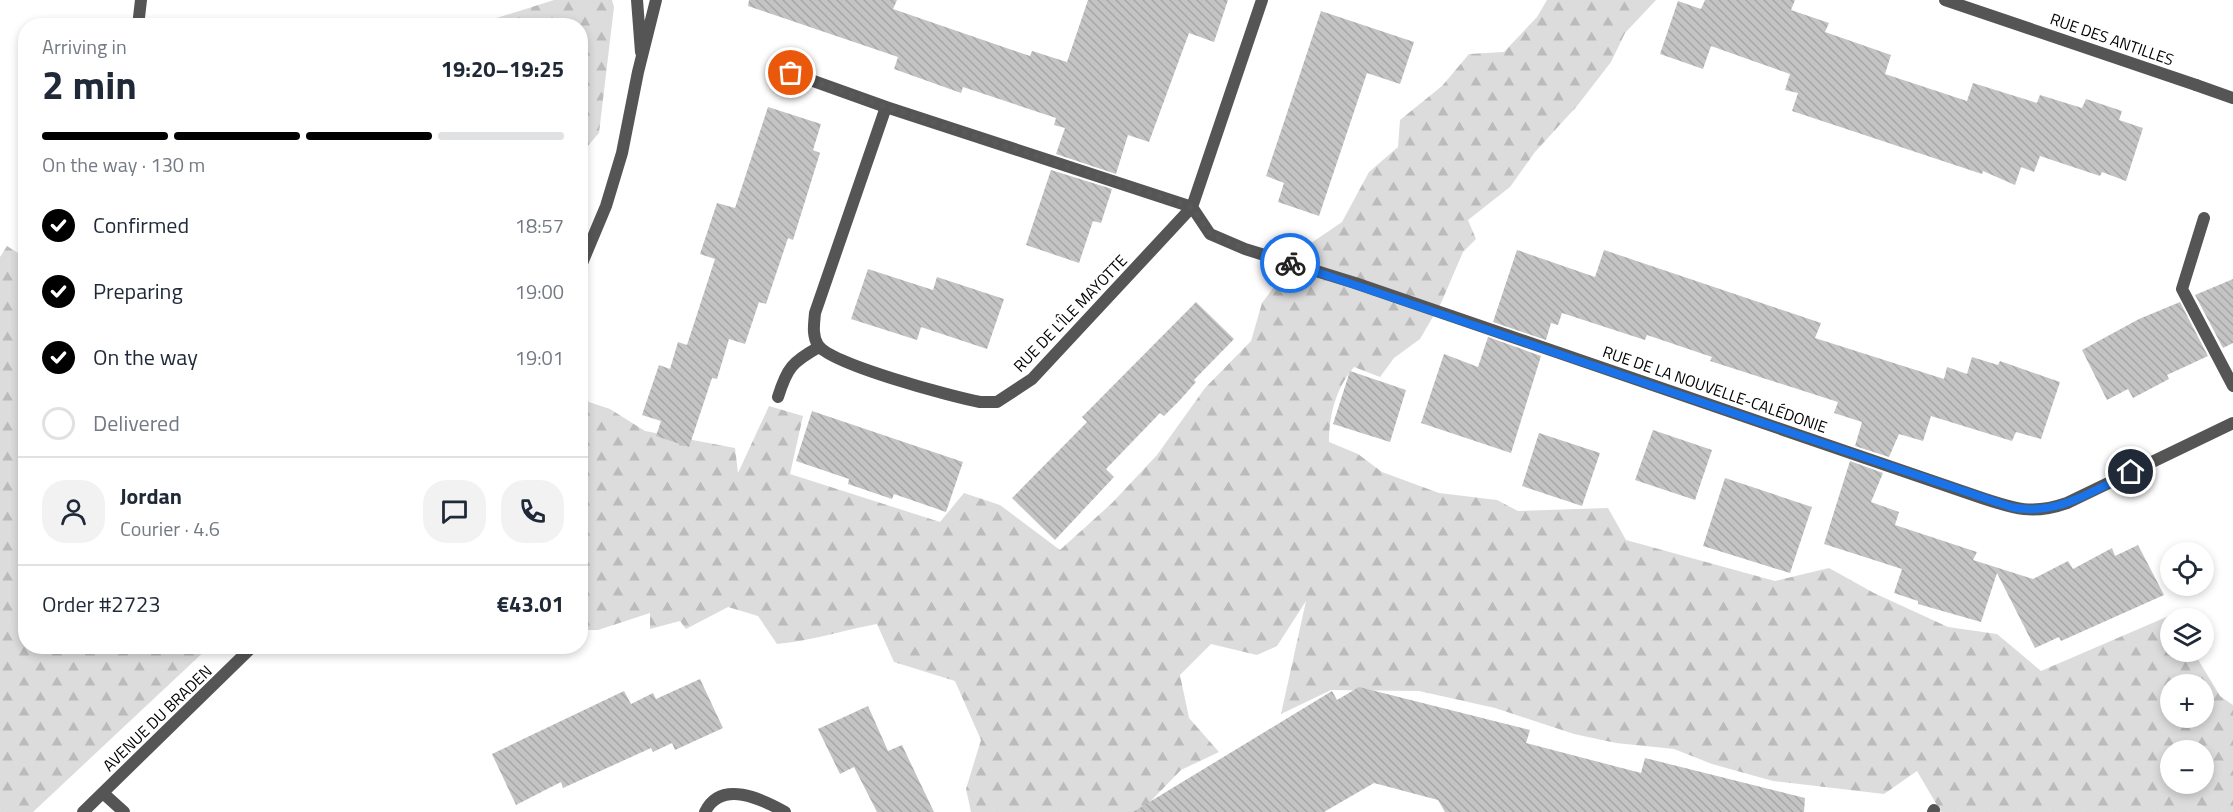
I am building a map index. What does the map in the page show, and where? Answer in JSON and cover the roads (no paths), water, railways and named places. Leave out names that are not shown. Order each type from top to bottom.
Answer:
[{"type":"street","points":[[139,18],[141,0]]},
{"type":"street","points":[[637,0],[642,59]]},
{"type":"street","points":[[588,250],[603,216],[622,153],[656,0]]},
{"type":"street","name":"RUE DE L'ÎLE MAYOTTE","points":[[819,347],[848,363],[957,398],[980,402],[998,402],[1032,379],[1192,207],[1263,0]]},
{"type":"street","name":"RUE DES ANTILLES","points":[[1945,0],[2233,98]]},
{"type":"street","points":[[791,73],[886,107],[1192,207]]},
{"type":"street","points":[[777,397],[786,371],[799,358],[819,347],[813,328],[815,313],[886,107]]},
{"type":"street","name":"RUE DE LA NOUVELLE-CALÉDONIE","points":[[1192,207],[1210,234],[1245,249],[1355,283],[1982,498],[2027,511],[2049,509],[2067,503],[2233,423]]},
{"type":"street","points":[[2204,218],[2182,289],[2233,386]]},
{"type":"street","name":"AVENUE DU BRADEN","points":[[83,812],[245,654]]},
{"type":"street","points":[[103,793],[124,812]]},
{"type":"street","points":[[705,812],[710,803],[727,794],[745,795],[766,801],[785,812]]}]
